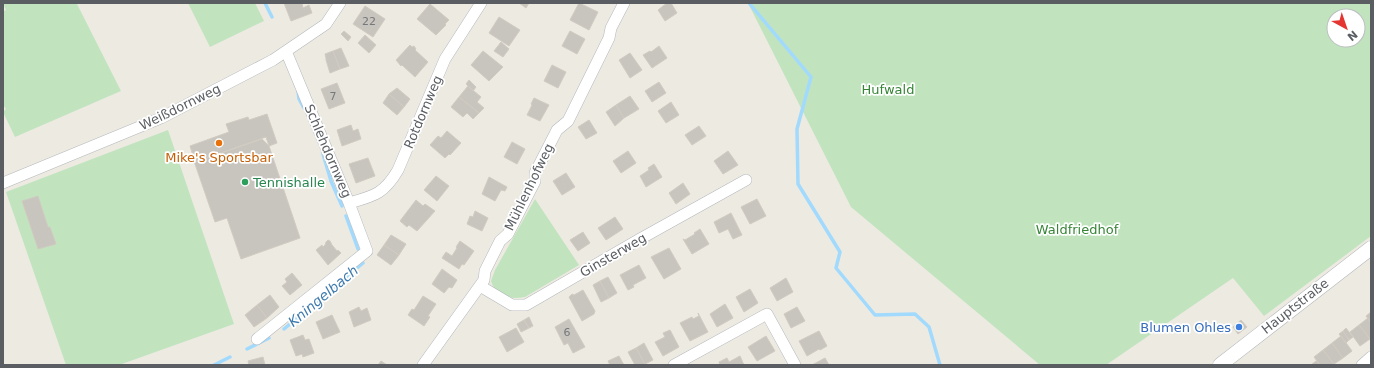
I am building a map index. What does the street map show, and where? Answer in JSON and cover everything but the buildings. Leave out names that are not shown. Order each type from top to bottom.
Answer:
[{"type":"street","name":"Weißdornweg","points":[[3,183],[161,118],[273,60],[326,24],[340,3]]},
{"type":"street","name":"Rotdornweg","points":[[349,203],[371,197],[383,190],[391,182],[398,170],[445,59],[481,3]]},
{"type":"street","name":"Mühlenhofweg","points":[[423,365],[484,280],[485,272],[500,241],[508,234],[535,181],[535,173],[557,130],[568,121],[609,38],[611,28],[624,3]]},
{"type":"street","name":"Schlehdornweg","points":[[257,339],[368,251],[286,51]]},
{"type":"street","name":"Ginsterweg","points":[[480,286],[512,306],[526,305],[746,180]]},
{"type":"street","name":"Hauptstraße","points":[[1220,365],[1371,248]]},
{"type":"street","points":[[674,365],[767,314],[795,365]]},
{"type":"street","points":[[1362,365],[1371,357]]},
{"type":"green space","points":[[3,3],[77,3],[121,91],[15,137],[3,112],[6,109],[3,105],[3,22],[4,11],[6,10]]},
{"type":"green space","points":[[188,3],[255,3],[264,21],[210,47]]},
{"type":"green space","points":[[748,3],[1371,3],[1371,236],[1264,316],[1233,278],[1106,365],[1040,365],[851,207]]},
{"type":"green space","points":[[168,130],[234,324],[119,365],[66,365],[6,192]]},
{"type":"green space","points":[[535,199],[579,265],[525,297],[514,298],[504,296],[496,291],[491,281],[495,270]]},
{"type":"waterway","name":"Kningelbach","points":[[265,3],[272,17]]},
{"type":"waterway","points":[[749,3],[811,77],[797,129],[798,184],[840,252],[836,268],[875,315],[915,314],[929,327],[940,365]]},
{"type":"waterway","name":"Kningelbach","points":[[298,91],[299,99],[304,108]]},
{"type":"waterway","name":"Kningelbach","points":[[323,154],[331,181],[342,206]]},
{"type":"waterway","name":"Kningelbach","points":[[346,216],[358,249]]},
{"type":"waterway","name":"Kningelbach","points":[[284,329],[363,263]]},
{"type":"waterway","name":"Kningelbach","points":[[247,349],[269,338]]},
{"type":"waterway","name":"Kningelbach","points":[[214,365],[230,357]]},
{"type":"place","name":"Mike's Sportsbar","points":[[219,143]]},
{"type":"place","name":"Tennishalle","points":[[245,182]]},
{"type":"place","name":"Blumen Ohles","points":[[1239,327]]},
{"type":"park label","name":"Hufwald","points":[[888,89]]},
{"type":"park label","name":"Waldfriedhof","points":[[1077,229]]}]
